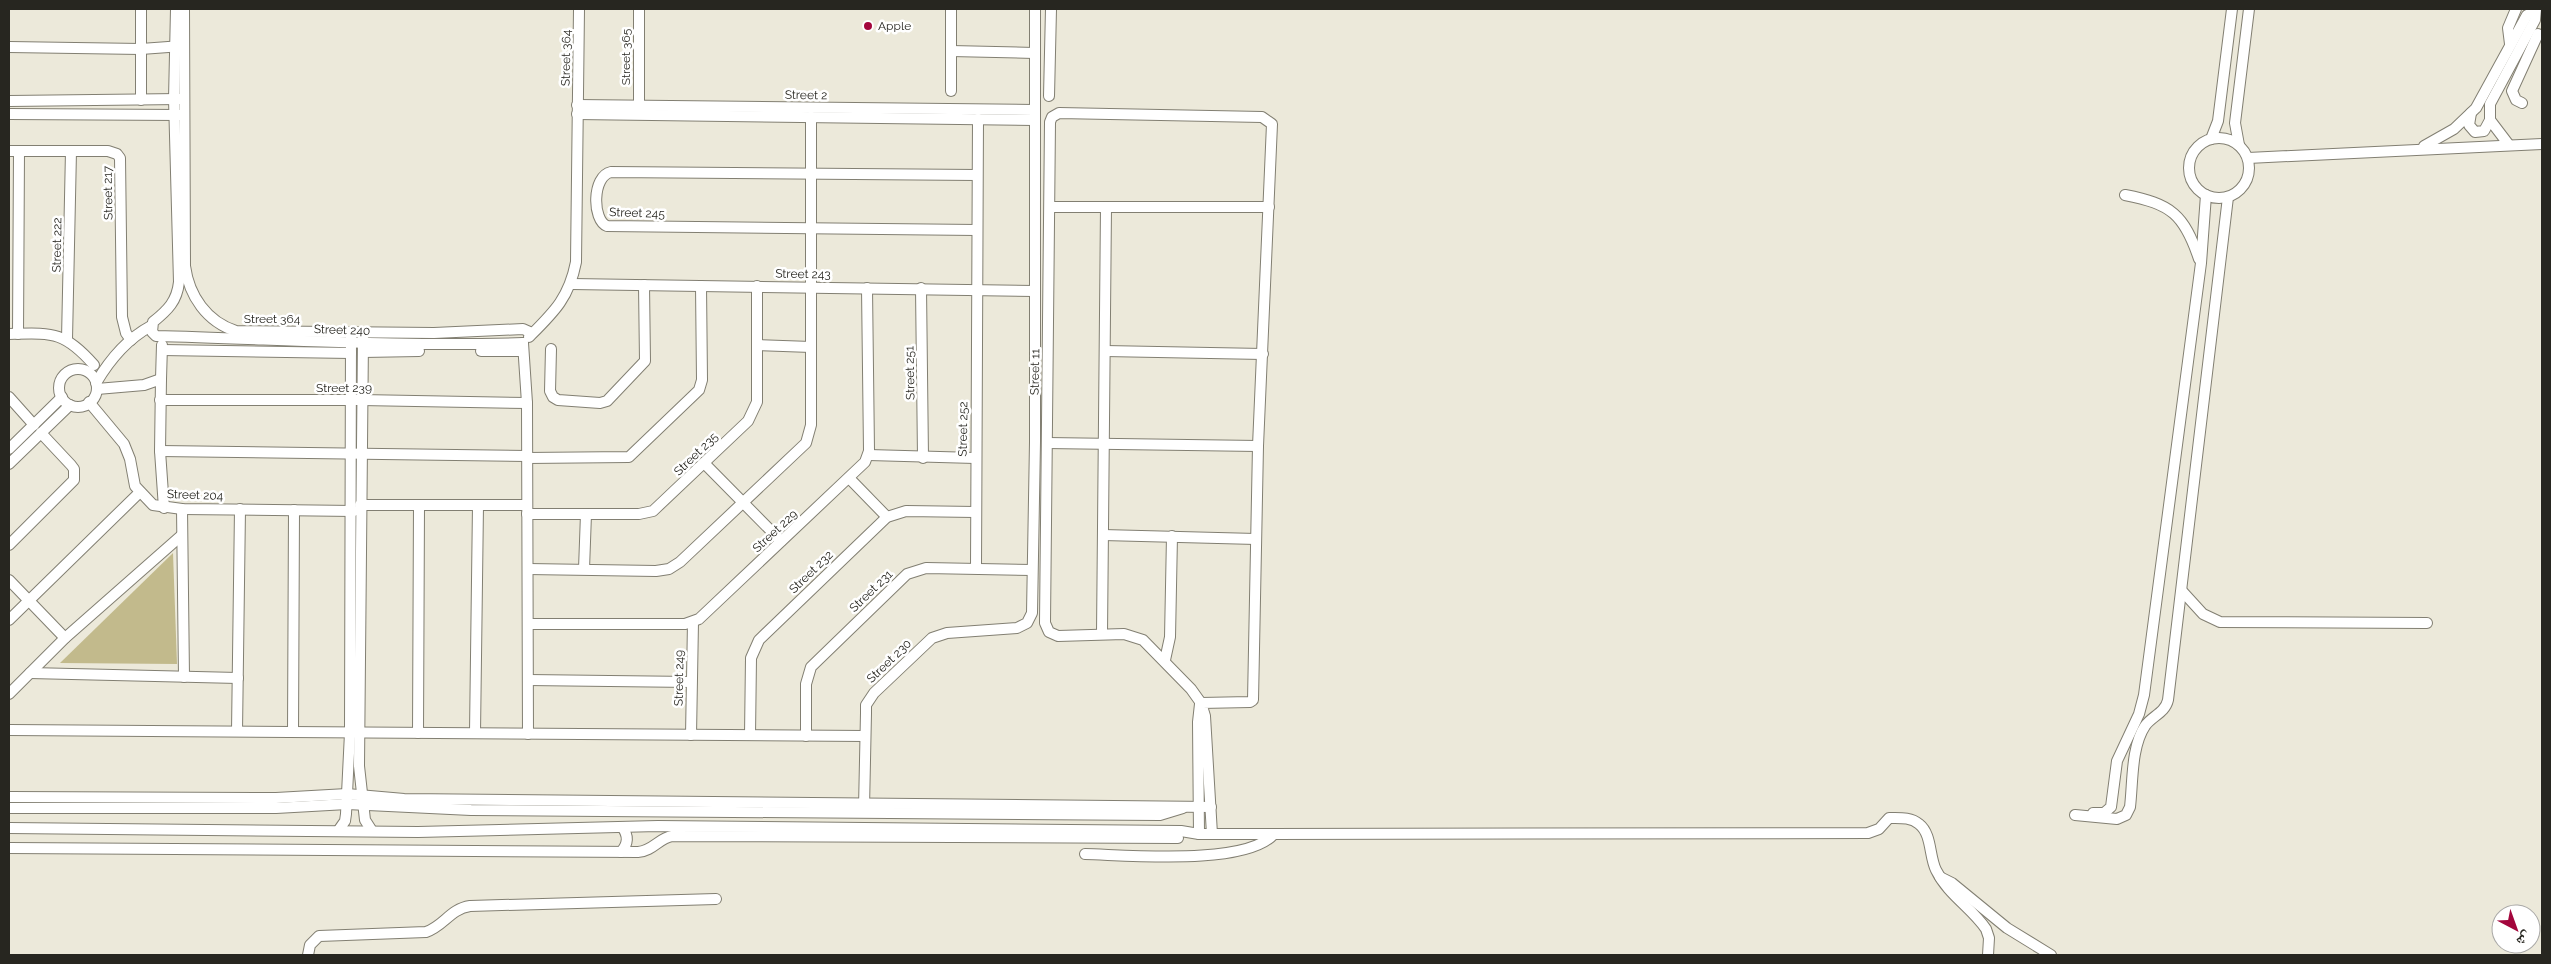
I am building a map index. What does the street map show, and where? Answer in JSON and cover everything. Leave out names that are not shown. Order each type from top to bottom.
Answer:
[{"type":"street","points":[[141,9],[141,100]]},
{"type":"street","name":"Street 364","points":[[176,9],[179,46],[185,266],[187,280],[197,301],[207,313],[228,328],[236,331],[434,333],[524,329],[532,333]]},
{"type":"street","name":"Street 364","points":[[179,46],[184,9]]},
{"type":"street","name":"Street 364","points":[[523,347],[532,333],[560,304],[572,284],[576,262],[579,9]]},
{"type":"street","name":"Street 365","points":[[639,9],[639,106]]},
{"type":"street","points":[[951,91],[952,9]]},
{"type":"street","name":"Street 11","points":[[1032,613],[1035,9]]},
{"type":"street","points":[[1049,96],[1051,9]]},
{"type":"street","points":[[2210,139],[2218,120],[2232,9]]},
{"type":"street","points":[[2239,145],[2226,138],[2210,139],[2197,148],[2189,164],[2192,182],[2206,195],[2219,198],[2236,194],[2247,181],[2250,170],[2248,158],[2239,145],[2235,123],[2249,9]]},
{"type":"street","points":[[2510,44],[2508,28],[2516,9]]},
{"type":"street","points":[[2422,148],[2454,129],[2471,113],[2483,97],[2526,15],[2535,11],[2536,18],[2521,48],[2491,98],[2490,120],[2484,132],[2475,132],[2469,126],[2471,113]]},
{"type":"street","points":[[2521,48],[2540,31]]},
{"type":"street","points":[[2522,103],[2516,100],[2512,91],[2540,31]]},
{"type":"street","points":[[9,47],[141,49],[179,46]]},
{"type":"street","points":[[951,51],[1034,53]]},
{"type":"street","points":[[9,101],[179,99]]},
{"type":"street","name":"Street 2","points":[[577,110],[639,106],[797,112],[811,117],[978,119],[1034,115]]},
{"type":"street","name":"Street 2","points":[[577,110],[1034,115]]},
{"type":"street","name":"Street 11","points":[[1102,634],[1058,636],[1049,632],[1045,623],[1050,122],[1055,114],[1064,112],[1266,118],[1272,124],[1269,208]]},
{"type":"street","points":[[9,114],[180,116]]},
{"type":"street","name":"Street 364","points":[[156,333],[178,295],[180,116]]},
{"type":"street","points":[[528,569],[656,571],[669,569],[680,562],[809,437],[812,425],[811,117]]},
{"type":"street","name":"Street 252","points":[[976,568],[978,119]]},
{"type":"street","points":[[2490,120],[2509,145]]},
{"type":"street","points":[[2248,158],[2422,148],[2542,144]]},
{"type":"street","points":[[14,151],[14,334],[52,334],[67,339],[94,365]]},
{"type":"street","name":"Street 217","points":[[14,151],[108,151],[113,152],[120,158],[122,317],[123,326],[131,340]]},
{"type":"street","name":"Street 222","points":[[67,339],[71,151]]},
{"type":"street","name":"Street 245","points":[[977,175],[611,172],[602,175],[598,183],[597,217],[601,223],[607,226],[978,230]]},
{"type":"street","points":[[2125,195],[2154,201],[2177,215],[2188,230],[2201,263]]},
{"type":"street","points":[[2123,818],[2093,818],[2075,815],[2104,813],[2111,807],[2117,761],[2139,714],[2145,686],[2201,263],[2206,195]]},
{"type":"street","points":[[2123,818],[2130,807],[2139,741],[2146,725],[2165,709],[2168,700],[2228,197]]},
{"type":"street","points":[[1050,207],[1269,208],[1258,446],[1253,700],[1250,702],[1201,704]]},
{"type":"street","points":[[1106,207],[1102,634],[1134,636],[1150,645],[1165,660],[1201,704],[1198,722],[1204,773],[1211,806],[1212,834]]},
{"type":"street","name":"Street 243","points":[[572,284],[1034,291]]},
{"type":"street","points":[[552,349],[550,391],[552,397],[558,400],[600,403],[607,401],[646,361],[644,285]]},
{"type":"street","points":[[160,452],[629,457],[695,396],[702,380],[700,286]]},
{"type":"street","name":"Street 235","points":[[419,505],[478,505],[586,514],[639,514],[653,511],[748,421],[755,409],[757,286]]},
{"type":"street","points":[[867,288],[869,455],[975,458]]},
{"type":"street","name":"Street 251","points":[[921,288],[923,458]]},
{"type":"street","points":[[351,332],[349,511],[355,733],[365,820],[372,831]]},
{"type":"street","points":[[338,831],[345,820],[355,733],[363,332]]},
{"type":"street","points":[[83,370],[116,353],[131,340],[156,333],[162,350],[160,452],[164,508]]},
{"type":"street","name":"Street 240","points":[[156,333],[351,348],[523,347]]},
{"type":"street","points":[[757,345],[811,347]]},
{"type":"street","points":[[523,347],[527,403],[528,734]]},
{"type":"street","points":[[162,350],[351,348]]},
{"type":"street","points":[[1105,351],[1263,354]]},
{"type":"street","points":[[96,386],[94,377],[83,370],[77,369],[65,374],[60,385],[62,397],[70,404],[78,406],[89,402],[96,386],[116,353]]},
{"type":"street","points":[[96,386],[144,386],[160,379]]},
{"type":"street","points":[[9,449],[62,397]]},
{"type":"street","points":[[9,398],[34,425]]},
{"type":"street","name":"Street 239","points":[[160,400],[361,400],[527,403]]},
{"type":"street","points":[[9,620],[139,493],[135,486],[130,459],[124,444],[89,402]]},
{"type":"street","points":[[9,464],[70,404]]},
{"type":"street","points":[[9,545],[74,480],[74,470],[71,465],[41,433]]},
{"type":"street","points":[[1047,443],[1258,446]]},
{"type":"street","name":"Street 229","points":[[693,622],[705,614],[849,478],[865,462],[869,455]]},
{"type":"street","points":[[704,463],[781,541]]},
{"type":"street","points":[[849,478],[887,517],[906,512],[975,512]]},
{"type":"street","name":"Street 204","points":[[139,493],[153,504],[164,508],[182,509],[349,511],[360,508],[419,505]]},
{"type":"street","points":[[418,733],[419,505]]},
{"type":"street","points":[[475,733],[478,505]]},
{"type":"street","points":[[182,509],[184,677]]},
{"type":"street","points":[[237,731],[240,509]]},
{"type":"street","points":[[293,732],[294,510]]},
{"type":"street","points":[[584,570],[586,514]]},
{"type":"street","name":"Street 232","points":[[750,735],[751,658],[755,646],[887,517]]},
{"type":"street","points":[[9,694],[65,638],[182,535]]},
{"type":"street","points":[[1103,535],[1256,539]]},
{"type":"street","points":[[1165,660],[1170,637],[1172,536]]},
{"type":"street","name":"Street 231","points":[[806,736],[806,678],[815,662],[907,574],[926,568],[1032,570]]},
{"type":"street","points":[[9,580],[65,638]]},
{"type":"street","points":[[2182,591],[2203,614],[2220,622],[2427,623]]},
{"type":"street","name":"Street 230","points":[[864,814],[864,736],[866,705],[869,698],[932,638],[947,633],[1017,628],[1027,623],[1032,613]]},
{"type":"street","points":[[528,624],[693,622]]},
{"type":"street","name":"Street 249","points":[[691,735],[693,622]]},
{"type":"street","points":[[30,674],[238,678]]},
{"type":"street","points":[[528,680],[691,682]]},
{"type":"street","points":[[2139,714],[2152,719]]},
{"type":"street","points":[[9,730],[864,736]]},
{"type":"street","points":[[1195,834],[1204,773]]},
{"type":"street","points":[[9,797],[347,799],[471,810],[864,814],[1160,815],[1183,808],[1211,806]]},
{"type":"street","points":[[9,808],[267,808],[347,799]]},
{"type":"street","points":[[364,800],[1170,805],[1183,808]]},
{"type":"street","points":[[2111,807],[2123,818]]},
{"type":"street","points":[[9,829],[372,831],[658,826],[1071,834],[1176,838],[1195,834],[1868,833],[1879,829],[1890,818],[1904,818],[1915,821],[1924,828],[1933,863],[1947,890],[1981,921],[1986,929],[1989,938],[1988,955]]},
{"type":"street","points":[[658,826],[657,834],[660,841]]},
{"type":"street","points":[[621,852],[627,842],[627,837],[622,827]]},
{"type":"street","points":[[9,848],[621,852],[648,850],[660,841],[672,836],[1071,834]]},
{"type":"street","points":[[1085,854],[1223,854],[1256,847],[1274,834]]},
{"type":"street","points":[[1940,877],[1952,883],[2014,932],[2051,955]]},
{"type":"street","points":[[308,955],[310,945],[319,936],[426,932],[440,925],[453,912],[470,906],[716,899]]},
{"type":"shaded area","points":[[173,553],[177,664],[60,663]]},
{"type":"place","name":"Apple","points":[[868,26]]}]
